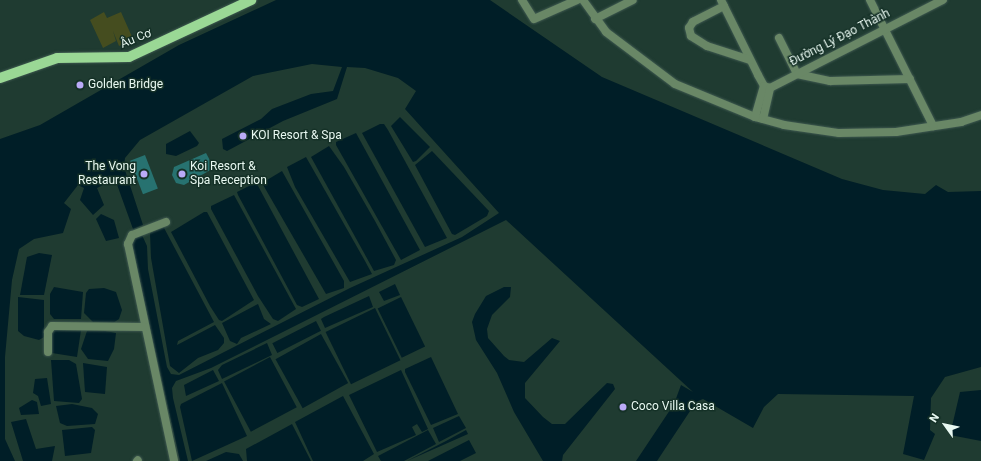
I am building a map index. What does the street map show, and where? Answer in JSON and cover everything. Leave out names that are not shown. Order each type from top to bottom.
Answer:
[{"type":"main road","name":"Âu Cơ","points":[[0,78],[57,58],[129,57],[251,0]]},
{"type":"street","points":[[522,0],[534,19],[577,0]]},
{"type":"street","points":[[583,0],[606,32],[634,56],[675,84],[730,109],[759,118],[839,133],[896,132],[961,122],[981,115]]},
{"type":"street","points":[[595,18],[633,0]]},
{"type":"street","points":[[870,0],[934,126]]},
{"type":"street","name":"Đường Lý Đạo Thành","points":[[767,87],[797,74],[943,0]]},
{"type":"street","points":[[750,60],[707,46],[691,36],[689,28],[693,22],[722,3],[750,60],[767,87],[759,118]]},
{"type":"street","points":[[779,38],[797,74],[830,81],[910,79]]},
{"type":"street","points":[[166,222],[129,238],[145,327],[174,461]]},
{"type":"street","points":[[48,352],[48,332],[52,326],[145,327]]},
{"type":"green space","points":[[104,12],[107,18],[121,12],[133,39],[119,46],[113,31],[116,41],[103,48],[90,20]]},
{"type":"water","points":[[276,0],[490,0],[602,77],[842,179],[883,190],[925,194],[936,185],[948,192],[981,191],[981,367],[945,377],[931,398],[930,430],[935,434],[924,460],[903,454],[914,396],[778,394],[764,407],[753,428],[703,399],[696,402],[657,461],[636,461],[674,404],[681,385],[693,392],[506,220],[211,368],[176,381],[172,388],[173,398],[188,461],[180,461],[141,288],[132,244],[134,237],[142,235],[147,246],[148,269],[167,367],[171,374],[179,375],[350,288],[462,237],[499,213],[405,109],[416,91],[398,78],[365,68],[347,67],[337,99],[283,121],[227,151],[223,149],[222,139],[261,119],[272,109],[311,94],[333,91],[342,67],[312,64],[253,76],[140,140],[125,158],[124,167],[143,225],[133,229],[115,179],[97,188],[104,205],[93,215],[80,200],[84,188],[78,185],[64,203],[71,209],[63,233],[34,239],[19,249],[12,280],[5,357],[5,439],[15,461],[0,461],[0,139],[40,125],[179,45]]},
{"type":"water","points":[[400,117],[430,147],[416,161],[413,162],[391,126]]},
{"type":"water","points":[[380,124],[384,124],[388,130],[447,238],[425,247],[362,133]]},
{"type":"water","points":[[190,131],[199,143],[197,146],[176,156],[166,154],[166,144]]},
{"type":"water","points":[[356,133],[420,250],[401,260],[336,145],[336,142]]},
{"type":"water","points":[[329,146],[344,167],[375,221],[396,260],[394,265],[374,271],[311,157]]},
{"type":"water","points":[[432,151],[489,211],[487,216],[455,235],[452,234],[415,165]]},
{"type":"water","points":[[306,157],[372,274],[350,282],[295,187],[287,167]]},
{"type":"water","points":[[282,171],[344,281],[344,288],[326,294],[262,183]]},
{"type":"water","points":[[253,184],[257,184],[319,299],[302,307],[297,305],[238,195],[237,192]]},
{"type":"water","points":[[234,195],[296,309],[278,321],[273,319],[258,296],[211,209],[211,206]]},
{"type":"water","points":[[204,212],[207,212],[254,300],[222,321],[219,320],[210,306],[171,232]]},
{"type":"water","points":[[101,214],[114,220],[119,238],[106,241],[96,219]]},
{"type":"water","points":[[163,226],[214,322],[178,341],[177,345],[215,325],[224,338],[224,343],[218,350],[198,358],[179,373],[170,366],[151,258],[150,233]]},
{"type":"water","points":[[39,253],[52,255],[44,295],[20,295],[27,257]]},
{"type":"water","points":[[395,284],[400,295],[384,301],[379,292]]},
{"type":"water","points":[[54,287],[83,292],[81,319],[54,319],[50,314],[50,294]]},
{"type":"water","points":[[504,287],[511,287],[510,297],[492,315],[487,329],[488,338],[504,356],[509,360],[524,362],[552,338],[560,341],[525,383],[525,398],[543,417],[552,424],[565,424],[607,383],[613,384],[615,389],[563,455],[562,461],[543,461],[514,412],[497,373],[476,340],[472,322],[475,314],[486,296]]},
{"type":"water","points":[[104,288],[116,292],[122,310],[119,319],[113,323],[93,322],[84,313],[86,293],[89,289]]},
{"type":"water","points":[[369,296],[373,307],[325,328],[321,319]]},
{"type":"water","points":[[18,297],[44,300],[44,337],[39,340],[24,336],[18,331]]},
{"type":"water","points":[[401,297],[425,346],[402,358],[378,308]]},
{"type":"water","points":[[258,304],[264,319],[271,324],[241,338],[237,344],[230,341],[222,323]]},
{"type":"water","points":[[375,308],[400,360],[351,384],[326,332]]},
{"type":"water","points":[[316,321],[321,331],[277,353],[272,343]]},
{"type":"water","points":[[55,329],[81,330],[77,357],[52,353],[51,331]]},
{"type":"water","points":[[94,329],[116,333],[114,349],[108,361],[88,359],[81,349],[87,331]]},
{"type":"water","points":[[321,334],[348,383],[303,408],[276,359]]},
{"type":"water","points":[[267,343],[272,355],[222,379],[218,370],[222,365]]},
{"type":"water","points":[[270,357],[297,407],[251,432],[224,381]]},
{"type":"water","points":[[431,357],[458,414],[431,425],[405,372],[405,369]]},
{"type":"water","points":[[51,360],[69,360],[76,364],[82,399],[79,403],[54,401]]},
{"type":"water","points":[[83,363],[107,367],[105,394],[85,392]]},
{"type":"water","points":[[213,370],[219,381],[186,396],[184,385]]},
{"type":"water","points":[[401,370],[428,429],[422,432],[417,424],[412,427],[416,435],[377,452],[349,395]]},
{"type":"water","points":[[47,378],[51,404],[41,406],[38,396],[33,393],[35,379]]},
{"type":"water","points":[[222,383],[247,436],[192,461],[180,407],[181,404]]},
{"type":"water","points":[[981,390],[981,441],[950,435],[960,392]]},
{"type":"water","points":[[343,396],[374,454],[363,461],[313,461],[295,422]]},
{"type":"water","points":[[32,400],[37,402],[39,414],[21,415],[19,408]]},
{"type":"water","points":[[72,404],[92,408],[98,414],[95,424],[67,426],[60,423],[56,406]]},
{"type":"water","points":[[459,416],[466,428],[439,442],[433,428]]},
{"type":"water","points":[[26,419],[36,449],[55,446],[52,461],[23,461],[11,422]]},
{"type":"water","points":[[292,424],[311,461],[247,461],[246,449]]},
{"type":"water","points":[[92,427],[95,430],[91,453],[65,456],[62,430]]},
{"type":"water","points":[[428,430],[436,444],[404,461],[381,461],[378,456]]},
{"type":"water","points":[[466,430],[468,434],[407,461],[446,441]]},
{"type":"water","points":[[469,440],[476,453],[460,461],[428,461]]},
{"type":"water","points":[[226,452],[239,454],[243,461],[206,461]]},
{"type":"building","points":[[206,153],[214,168],[184,185],[176,183],[172,175],[174,167]]},
{"type":"building","name":"The Vong Restaurant","points":[[145,155],[158,189],[143,194],[130,161]]},
{"type":"place","name":"Golden Bridge","points":[[80,85]]},
{"type":"place","name":"KOI Resort & Spa","points":[[243,136]]},
{"type":"place","name":"The Vong Restaurant","points":[[144,174]]},
{"type":"place","name":"Koi Resort & Spa Reception","points":[[182,174]]},
{"type":"place","name":"Coco Villa Casa","points":[[623,407]]}]
